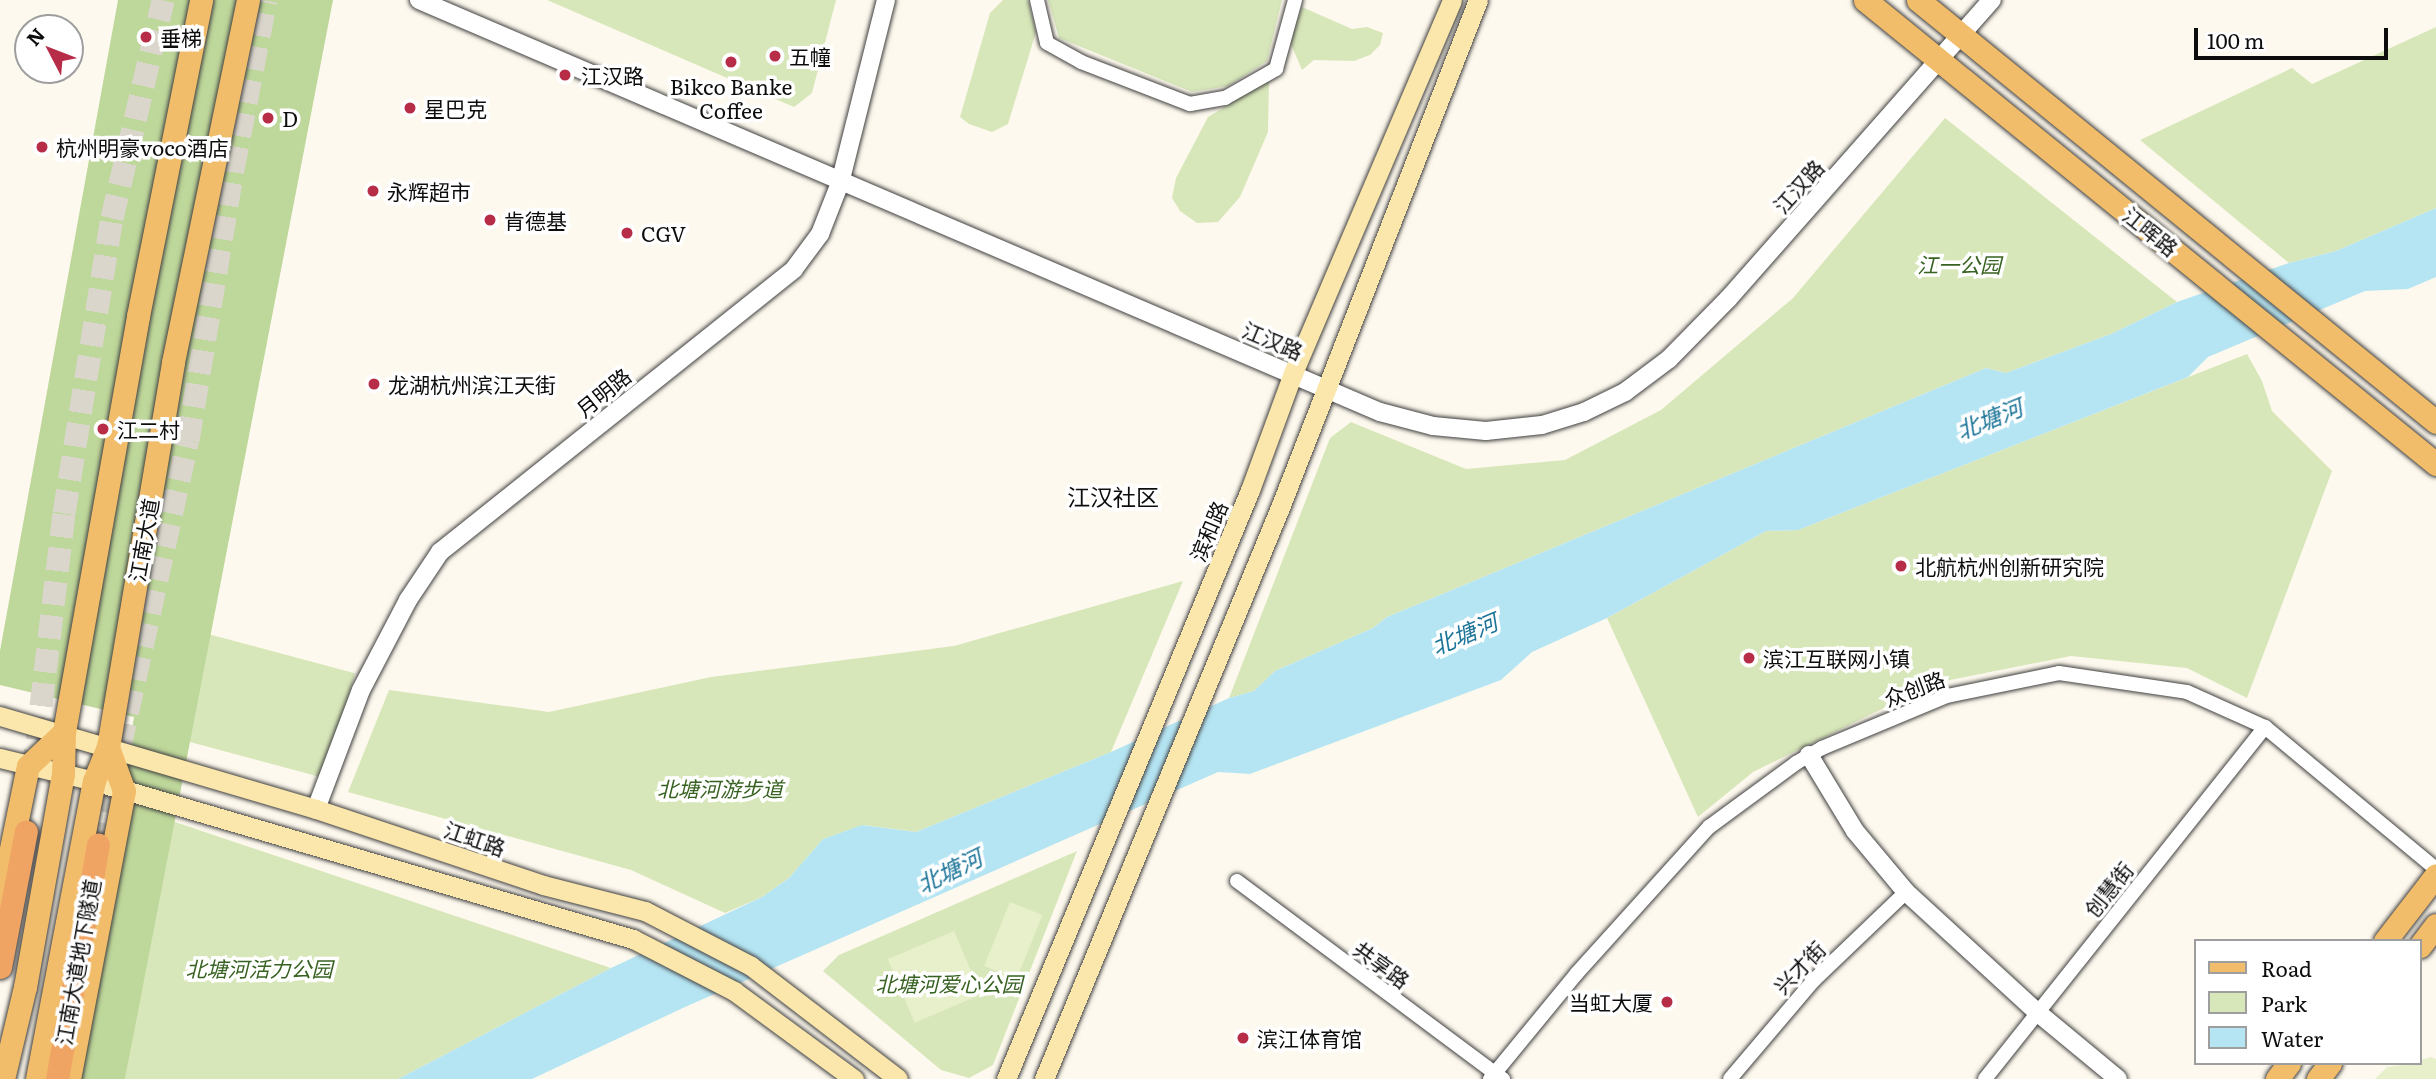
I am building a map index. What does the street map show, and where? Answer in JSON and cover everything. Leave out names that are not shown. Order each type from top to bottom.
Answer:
[{"type":"highway","points":[[0,967],[26,831]]},
{"type":"highway","name":"江南大道地下隧道","points":[[57,1079],[98,845]]},
{"type":"main road","name":"江南大道","points":[[3,1079],[25,987],[63,774],[64,732],[155,226],[201,0]]},
{"type":"main road","name":"江南大道","points":[[37,1079],[94,781],[108,747],[173,362],[248,0]]},
{"type":"main road","name":"滨和路","points":[[1006,1079],[1250,490],[1293,373],[1452,0]]},
{"type":"main road","points":[[1044,1079],[1281,505],[1478,0]]},
{"type":"main road","name":"江晖路","points":[[1865,0],[2436,464]]},
{"type":"main road","name":"江晖路","points":[[1918,0],[2436,422]]},
{"type":"main road","name":"江虹路","points":[[0,716],[64,732],[316,809],[543,886],[645,911],[751,966],[891,1074]]},
{"type":"main road","points":[[0,902],[28,766],[64,732]]},
{"type":"main road","points":[[69,1079],[124,791],[108,747]]},
{"type":"main road","points":[[0,758],[94,781],[633,939],[734,991],[854,1079]]},
{"type":"main road","points":[[2387,939],[2436,876]]},
{"type":"main road","points":[[2422,943],[2436,925]]},
{"type":"street","name":"月明路","points":[[316,809],[361,690],[408,600],[440,552],[794,269],[820,234],[840,183],[886,0]]},
{"type":"street","points":[[1037,0],[1047,43],[1081,62],[1190,104],[1225,99],[1276,69],[1295,0]]},
{"type":"street","name":"江汉路","points":[[430,2],[840,183],[1380,412],[1433,426],[1486,431],[1542,425],[1584,412],[1625,392],[1670,359],[1728,299],[1992,0]]},
{"type":"street","name":"众创路","points":[[1496,1077],[1577,973],[1709,827],[1809,755],[1835,741],[1947,696],[2059,673],[2187,692],[2265,727],[2436,869]]},
{"type":"street","name":"创慧街","points":[[1986,1079],[2265,727]]},
{"type":"street","points":[[1809,755],[1855,831],[1906,892],[2037,1012],[2118,1079]]},
{"type":"street","name":"共享路","points":[[1237,881],[1496,1077]]},
{"type":"street","name":"兴才街","points":[[1730,1079],[1814,980],[1906,892]]},
{"type":"green space","points":[[118,0],[333,0],[125,1079],[67,1079],[134,717],[0,685],[0,651]]},
{"type":"green space","points":[[547,0],[836,0],[812,93],[794,107]]},
{"type":"green space","points":[[1003,0],[1028,0],[1036,32],[1008,124],[992,132],[969,124],[960,117],[990,13]]},
{"type":"green space","points":[[1048,0],[1282,0],[1267,61],[1228,86],[1192,92],[1059,38]]},
{"type":"green space","points":[[1302,7],[1352,29],[1367,27],[1383,33],[1380,45],[1370,55],[1354,61],[1314,60],[1302,70],[1290,42]]},
{"type":"green space","points":[[2436,27],[2436,208],[2336,251],[2289,263],[2140,140],[2292,68],[2312,84]]},
{"type":"green space","points":[[1269,80],[1268,132],[1240,197],[1218,222],[1197,223],[1180,211],[1172,198],[1176,178],[1208,117]]},
{"type":"green space","name":"江一公园","points":[[1945,118],[2177,302],[2111,334],[2006,373],[1986,368],[1387,617],[1373,628],[1275,671],[1254,691],[1229,698],[1330,438],[1351,422],[1466,469],[1565,460],[1661,410],[1793,298]]},
{"type":"green space","points":[[2247,354],[2262,381],[2272,411],[2332,471],[2247,698],[2187,668],[2071,656],[1935,683],[1753,772],[1698,817],[1607,618],[1766,531],[1798,530]]},
{"type":"green space","name":"北塘河游步道","points":[[1183,581],[1111,752],[916,832],[863,825],[823,839],[789,878],[762,897],[725,913],[631,870],[348,792],[389,690],[549,712],[711,677],[954,646]]},
{"type":"green space","points":[[208,634],[355,673],[327,779],[180,739]]},
{"type":"green space","name":"北塘河活力公园","points":[[172,821],[611,968],[398,1079],[125,1079]]},
{"type":"green space","name":"北塘河爱心公园","points":[[1077,851],[993,1065],[969,1078],[941,1070],[823,971],[839,955]]},
{"type":"green space","points":[[1010,902],[1042,915],[1017,979],[984,966]]},
{"type":"green space","points":[[954,931],[981,995],[915,1023],[888,959]]},
{"type":"green space","points":[[2431,1057],[2436,1059],[2436,1079],[2375,1079],[2387,1067],[2422,1065],[2422,1059]]},
{"type":"water","name":"北塘河","points":[[2436,208],[2436,277],[2408,289],[2365,291],[2208,357],[2188,377],[1798,530],[1766,531],[1607,618],[1532,652],[1501,680],[1250,774],[1218,772],[685,1007],[532,1079],[398,1079],[611,968],[762,897],[789,878],[823,839],[862,825],[916,832],[1111,752],[1229,698],[1254,691],[1275,671],[1373,628],[1387,617],[1986,368],[2006,373],[2111,334],[2177,302],[2289,263],[2336,251]]},
{"type":"tunnel","points":[[33,773],[64,513],[112,218],[163,0]]},
{"type":"tunnel","points":[[98,845],[188,440],[233,169],[266,0]]},
{"type":"place","name":"垂梯","points":[[146,37]]},
{"type":"place","name":"五幢","points":[[775,56]]},
{"type":"place","name":"Bikco Banke Coffee","points":[[731,62]]},
{"type":"place","name":"江汉路","points":[[565,75]]},
{"type":"place","name":"星巴克","points":[[410,108]]},
{"type":"place","name":"D","points":[[268,118]]},
{"type":"place","name":"杭州明豪voco酒店","points":[[42,147]]},
{"type":"place","name":"永辉超市","points":[[373,191]]},
{"type":"place","name":"肯德基","points":[[490,220]]},
{"type":"place","name":"CGV","points":[[627,233]]},
{"type":"place","name":"龙湖杭州滨江天街","points":[[374,384]]},
{"type":"place","name":"江二村","points":[[103,429]]},
{"type":"place","name":"北航杭州创新研究院","points":[[1901,566]]},
{"type":"place","name":"滨江互联网小镇","points":[[1749,658]]},
{"type":"place","name":"当虹大厦","points":[[1667,1002]]},
{"type":"place","name":"滨江体育馆","points":[[1243,1038]]},
{"type":"district","name":"江汉社区","points":[[1113,496]]}]
